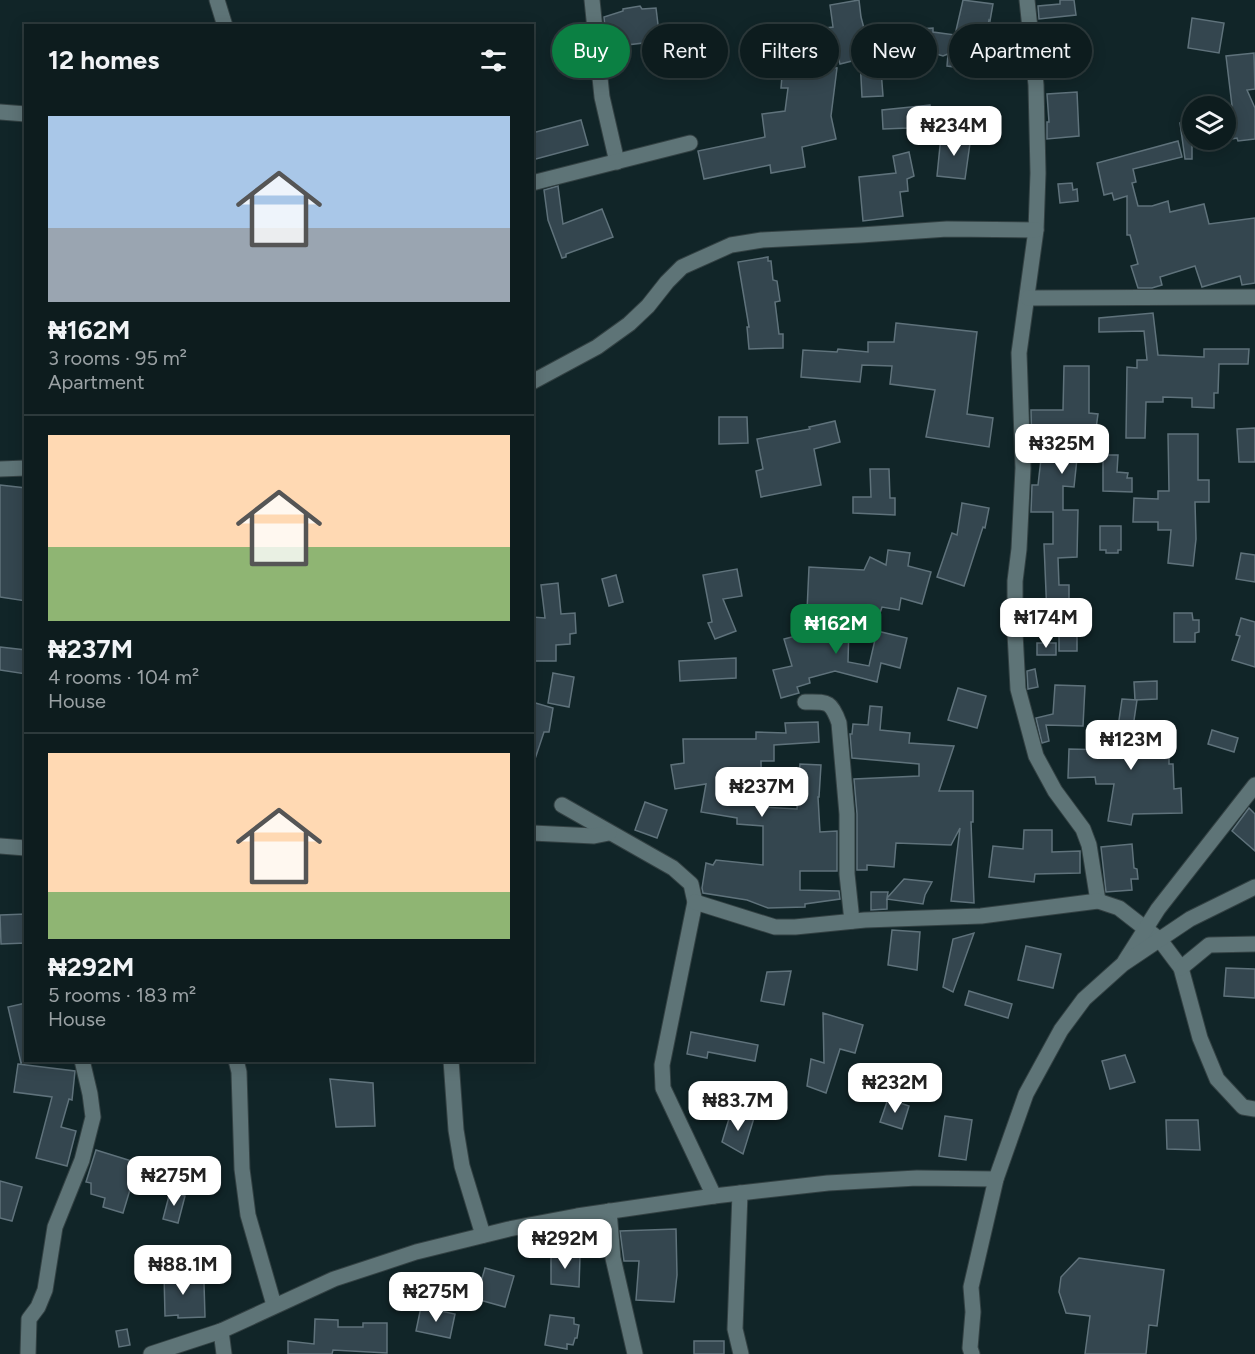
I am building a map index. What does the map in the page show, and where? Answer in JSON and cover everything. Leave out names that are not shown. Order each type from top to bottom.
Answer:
[{"type":"street","points":[[218,0],[224,24]]},
{"type":"street","points":[[592,0],[602,97],[617,162]]},
{"type":"street","points":[[1027,0],[1038,120],[1036,230],[1019,353],[1023,468],[1015,612],[1018,689],[1035,756],[1055,791],[1083,829],[1098,901]]},
{"type":"street","points":[[0,112],[24,114]]},
{"type":"street","points":[[534,183],[690,142]]},
{"type":"street","points":[[534,381],[597,347],[629,324],[682,267],[731,245],[762,240],[947,229],[1036,230]]},
{"type":"street","points":[[1028,298],[1255,297]]},
{"type":"street","points":[[0,469],[24,468]]},
{"type":"street","points":[[805,702],[824,702],[834,709],[839,723],[847,814],[847,874],[852,921]]},
{"type":"street","points":[[1123,964],[1144,928],[1255,785]]},
{"type":"street","points":[[562,805],[673,868],[691,884],[695,902],[662,1065],[663,1088],[714,1196]]},
{"type":"street","points":[[534,833],[594,836],[609,833]]},
{"type":"street","points":[[0,846],[24,848]]},
{"type":"street","points":[[972,1354],[970,1348],[973,1312],[971,1287],[996,1179],[1026,1094],[1061,1030],[1084,999],[1123,964],[1190,919],[1255,887]]},
{"type":"street","points":[[695,902],[775,927],[852,921],[981,916],[1098,901],[1119,908],[1160,940],[1182,968],[1200,1038],[1217,1079],[1243,1107],[1255,1109]]},
{"type":"street","points":[[1182,968],[1209,945],[1255,944]]},
{"type":"street","points":[[28,1354],[29,1319],[38,1307],[45,1290],[55,1227],[82,1160],[93,1117],[82,1062]]},
{"type":"street","points":[[236,1062],[239,1072],[242,1169],[248,1215],[274,1305]]},
{"type":"street","points":[[451,1062],[456,1130],[462,1166],[483,1235]]},
{"type":"street","points":[[151,1354],[221,1331],[274,1305],[344,1276],[416,1252],[483,1235],[609,1211],[740,1193],[917,1178],[996,1179]]},
{"type":"street","points":[[740,1193],[735,1329],[741,1354]]},
{"type":"street","points":[[609,1211],[613,1258],[635,1354]]},
{"type":"street","points":[[221,1331],[224,1354]]},
{"type":"building","points":[[859,0],[863,24],[851,24],[851,61],[840,64],[839,24],[833,24],[830,5]]},
{"type":"building","points":[[963,0],[993,4],[988,24],[958,24]]},
{"type":"building","points":[[1060,0],[1074,0],[1076,15],[1039,19],[1038,6],[1060,4]]},
{"type":"building","points":[[640,6],[642,9],[656,8],[658,24],[642,24],[642,43],[630,45],[630,24],[605,24],[604,17],[623,11],[623,9]]},
{"type":"building","points":[[1192,18],[1224,23],[1219,53],[1188,48]]},
{"type":"building","points":[[937,33],[949,34],[949,66],[947,66],[948,54],[943,56],[937,54]]},
{"type":"building","points":[[1254,53],[1255,89],[1247,90],[1255,108],[1255,139],[1238,141],[1236,138],[1236,96],[1231,96],[1226,56]]},
{"type":"building","points":[[782,78],[836,78],[831,116],[836,139],[802,147],[805,167],[771,173],[770,165],[704,179],[698,151],[765,137],[762,114],[785,111],[788,88],[781,88]]},
{"type":"building","points":[[861,78],[882,78],[883,96],[862,97]]},
{"type":"building","points":[[1077,92],[1079,136],[1047,139],[1047,122],[1049,122],[1047,94]]},
{"type":"building","points":[[930,105],[932,120],[908,122],[909,128],[883,129],[882,110]]},
{"type":"building","points":[[581,120],[588,145],[534,159],[534,132]]},
{"type":"building","points":[[941,136],[971,136],[965,179],[937,176]]},
{"type":"building","points":[[1178,141],[1182,157],[1133,169],[1136,182],[1132,183],[1138,206],[1152,206],[1168,201],[1170,212],[1204,204],[1209,224],[1255,218],[1255,283],[1242,285],[1240,276],[1202,287],[1195,266],[1160,277],[1162,285],[1138,288],[1131,266],[1138,264],[1130,235],[1127,235],[1127,196],[1114,200],[1112,193],[1104,195],[1097,163]]},
{"type":"building","points":[[1184,150],[1192,150],[1192,159],[1185,159]]},
{"type":"building","points":[[909,152],[914,176],[907,179],[908,191],[900,192],[903,216],[863,221],[859,177],[896,173],[893,156]]},
{"type":"building","points":[[1072,183],[1073,190],[1077,189],[1078,201],[1060,203],[1058,184]]},
{"type":"building","points":[[558,186],[563,224],[602,209],[613,237],[566,254],[566,257],[562,258],[548,220],[544,190]]},
{"type":"building","points":[[768,257],[768,261],[771,261],[773,280],[777,281],[780,301],[775,302],[779,334],[783,334],[783,348],[749,349],[747,327],[749,327],[738,262]]},
{"type":"building","points":[[1153,313],[1158,355],[1204,357],[1204,349],[1249,349],[1248,364],[1219,364],[1218,393],[1214,393],[1214,408],[1192,407],[1192,398],[1163,397],[1163,402],[1146,402],[1145,438],[1126,438],[1127,367],[1137,368],[1137,360],[1147,360],[1144,331],[1099,332],[1099,318]]},
{"type":"building","points":[[896,323],[977,332],[967,414],[993,418],[989,447],[926,437],[935,390],[890,384],[892,366],[862,365],[860,382],[801,377],[803,350],[837,352],[838,349],[868,352],[868,342],[894,342]]},
{"type":"building","points":[[1064,366],[1089,366],[1089,413],[1098,414],[1093,451],[1078,449],[1074,487],[1063,486],[1063,510],[1078,510],[1077,557],[1058,558],[1059,585],[1069,585],[1069,615],[1047,616],[1044,544],[1053,544],[1053,512],[1031,512],[1032,485],[1038,485],[1042,450],[1032,450],[1031,410],[1063,410]]},
{"type":"building","points":[[719,417],[747,417],[748,443],[719,444]]},
{"type":"building","points":[[835,421],[840,442],[814,449],[821,485],[761,497],[756,471],[763,469],[757,439],[810,429],[809,427]]},
{"type":"building","points":[[1255,428],[1255,462],[1239,462],[1237,429]]},
{"type":"building","points":[[1168,434],[1198,434],[1198,480],[1209,480],[1209,502],[1195,502],[1196,539],[1193,566],[1168,563],[1171,530],[1158,530],[1158,522],[1133,522],[1134,498],[1158,499],[1158,491],[1169,491]]},
{"type":"building","points":[[1103,455],[1118,455],[1117,472],[1128,473],[1127,478],[1132,478],[1132,492],[1103,491]]},
{"type":"building","points":[[870,469],[889,469],[890,498],[895,498],[895,515],[853,513],[853,497],[871,497]]},
{"type":"building","points":[[0,485],[24,488],[24,601],[0,597]]},
{"type":"building","points":[[962,503],[989,508],[985,528],[983,527],[964,586],[937,577],[952,533],[957,535]]},
{"type":"building","points":[[1100,526],[1121,526],[1121,550],[1118,550],[1118,553],[1106,553],[1106,550],[1100,550]]},
{"type":"building","points":[[888,550],[910,553],[908,566],[931,572],[922,604],[901,598],[899,610],[882,607],[880,613],[807,611],[809,567],[864,570],[870,557],[886,565]]},
{"type":"building","points":[[1241,553],[1255,555],[1255,582],[1236,579]]},
{"type":"building","points":[[737,569],[742,596],[723,599],[736,631],[715,639],[708,623],[712,622],[703,575]]},
{"type":"building","points":[[616,575],[623,602],[609,606],[602,579]]},
{"type":"building","points":[[558,583],[561,614],[575,613],[576,633],[570,634],[570,644],[556,645],[556,661],[534,661],[534,617],[545,618],[541,585]]},
{"type":"building","points":[[1174,613],[1192,613],[1193,620],[1199,620],[1199,632],[1195,633],[1195,642],[1174,642]]},
{"type":"building","points":[[880,614],[875,631],[849,624],[848,662],[869,666],[877,631],[907,638],[900,668],[881,663],[877,682],[835,671],[809,678],[810,683],[797,687],[799,693],[781,698],[773,670],[792,666],[784,639]]},
{"type":"building","points":[[1241,618],[1255,622],[1255,667],[1232,660],[1240,636],[1236,635]]},
{"type":"building","points":[[1059,628],[1077,628],[1077,651],[1059,651]]},
{"type":"building","points":[[1037,643],[1056,643],[1056,655],[1037,655]]},
{"type":"building","points":[[0,647],[24,650],[24,674],[0,670]]},
{"type":"building","points":[[736,658],[736,678],[680,681],[679,661]]},
{"type":"building","points":[[1035,669],[1038,687],[1028,689],[1027,671]]},
{"type":"building","points":[[553,673],[574,677],[569,707],[548,703]]},
{"type":"building","points":[[1157,681],[1157,699],[1135,700],[1134,682]]},
{"type":"building","points":[[1055,685],[1085,686],[1083,726],[1046,725],[1049,741],[1042,743],[1036,718],[1053,714]]},
{"type":"building","points":[[958,688],[986,696],[977,728],[948,720]]},
{"type":"building","points":[[1122,699],[1137,700],[1132,734],[1138,734],[1138,738],[1169,738],[1169,764],[1173,764],[1174,789],[1181,788],[1182,813],[1133,814],[1131,825],[1108,821],[1114,784],[1096,784],[1095,777],[1068,778],[1069,749],[1109,750],[1110,733],[1117,734]]},
{"type":"building","points":[[534,703],[553,708],[549,732],[544,732],[535,759]]},
{"type":"building","points":[[870,706],[882,707],[880,730],[910,733],[909,743],[954,746],[939,791],[973,791],[973,822],[971,822],[974,903],[951,901],[960,828],[951,845],[896,843],[894,867],[867,865],[867,870],[857,870],[857,814],[854,779],[919,776],[919,764],[852,758],[850,734],[852,734],[853,724],[868,725]]},
{"type":"building","points":[[818,722],[819,742],[774,745],[774,761],[761,761],[762,807],[797,809],[800,764],[821,765],[818,797],[820,832],[837,831],[837,871],[800,871],[800,890],[839,891],[840,899],[805,904],[805,907],[768,908],[747,900],[703,893],[706,863],[713,865],[716,860],[763,865],[763,826],[737,824],[737,818],[701,812],[706,784],[675,789],[671,765],[684,763],[683,739],[756,739],[756,732],[786,733],[785,723]]},
{"type":"building","points":[[1212,730],[1238,738],[1234,752],[1208,744]]},
{"type":"building","points":[[645,802],[667,810],[657,838],[635,830]]},
{"type":"building","points":[[1249,808],[1255,814],[1255,851],[1232,831]]},
{"type":"building","points":[[1024,830],[1052,830],[1052,852],[1080,851],[1080,873],[1035,874],[1034,882],[989,877],[993,846],[1023,849]]},
{"type":"building","points":[[1132,844],[1134,868],[1137,869],[1138,879],[1131,879],[1132,890],[1106,892],[1101,847]]},
{"type":"building","points":[[904,879],[932,882],[923,904],[887,899],[887,909],[871,910],[871,892],[888,892],[887,898]]},
{"type":"building","points":[[24,914],[24,943],[1,944],[0,915]]},
{"type":"building","points":[[892,930],[920,932],[917,970],[888,965]]},
{"type":"building","points":[[974,933],[953,992],[943,987],[953,939]]},
{"type":"building","points":[[1026,946],[1061,954],[1053,988],[1018,980]]},
{"type":"building","points":[[1226,968],[1255,969],[1255,998],[1224,996]]},
{"type":"building","points":[[791,971],[784,1005],[761,1001],[767,972]]},
{"type":"building","points":[[969,991],[1012,1004],[1008,1018],[965,1005]]},
{"type":"building","points":[[24,1003],[24,1062],[26,1062],[21,1063],[8,1007]]},
{"type":"building","points":[[823,1013],[863,1025],[855,1053],[840,1049],[826,1093],[807,1086],[811,1059],[824,1063]]},
{"type":"building","points":[[691,1032],[758,1045],[755,1061],[708,1052],[707,1058],[687,1054]]},
{"type":"building","points":[[1125,1055],[1135,1082],[1110,1089],[1102,1061]]},
{"type":"building","points":[[18,1064],[75,1071],[72,1100],[69,1099],[61,1127],[76,1131],[67,1166],[36,1158],[52,1097],[14,1092]]},
{"type":"building","points":[[330,1079],[373,1083],[375,1126],[336,1127]]},
{"type":"building","points":[[888,1099],[909,1106],[902,1129],[880,1122]]},
{"type":"building","points":[[731,1112],[754,1118],[743,1154],[722,1142]]},
{"type":"building","points":[[945,1116],[972,1120],[966,1160],[939,1156]]},
{"type":"building","points":[[1166,1120],[1198,1120],[1200,1150],[1167,1149]]},
{"type":"building","points":[[96,1150],[138,1163],[123,1213],[103,1207],[105,1198],[91,1194],[91,1183],[86,1182]]},
{"type":"building","points":[[0,1181],[22,1187],[12,1221],[0,1218]]},
{"type":"building","points":[[170,1192],[185,1196],[178,1223],[163,1219]]},
{"type":"building","points":[[676,1229],[677,1275],[674,1302],[636,1300],[639,1261],[624,1261],[620,1231]]},
{"type":"building","points":[[551,1255],[580,1256],[579,1287],[551,1284]]},
{"type":"building","points":[[1079,1258],[1164,1270],[1157,1326],[1149,1325],[1146,1354],[1085,1354],[1090,1316],[1066,1313],[1059,1292],[1061,1277]]},
{"type":"building","points":[[485,1268],[514,1276],[505,1307],[476,1299]]},
{"type":"building","points":[[189,1272],[189,1283],[204,1283],[205,1317],[165,1316],[164,1273]]},
{"type":"building","points":[[421,1307],[455,1314],[450,1338],[416,1331]]},
{"type":"building","points":[[550,1315],[574,1318],[574,1324],[579,1325],[577,1338],[573,1345],[567,1344],[567,1349],[545,1345]]},
{"type":"building","points":[[315,1319],[338,1320],[338,1327],[363,1327],[363,1323],[387,1323],[387,1353],[333,1350],[332,1354],[288,1354],[288,1341],[314,1344]]},
{"type":"building","points":[[127,1329],[130,1345],[119,1347],[116,1331]]},
{"type":"building","points":[[694,1341],[724,1341],[724,1354],[694,1354]]}]
